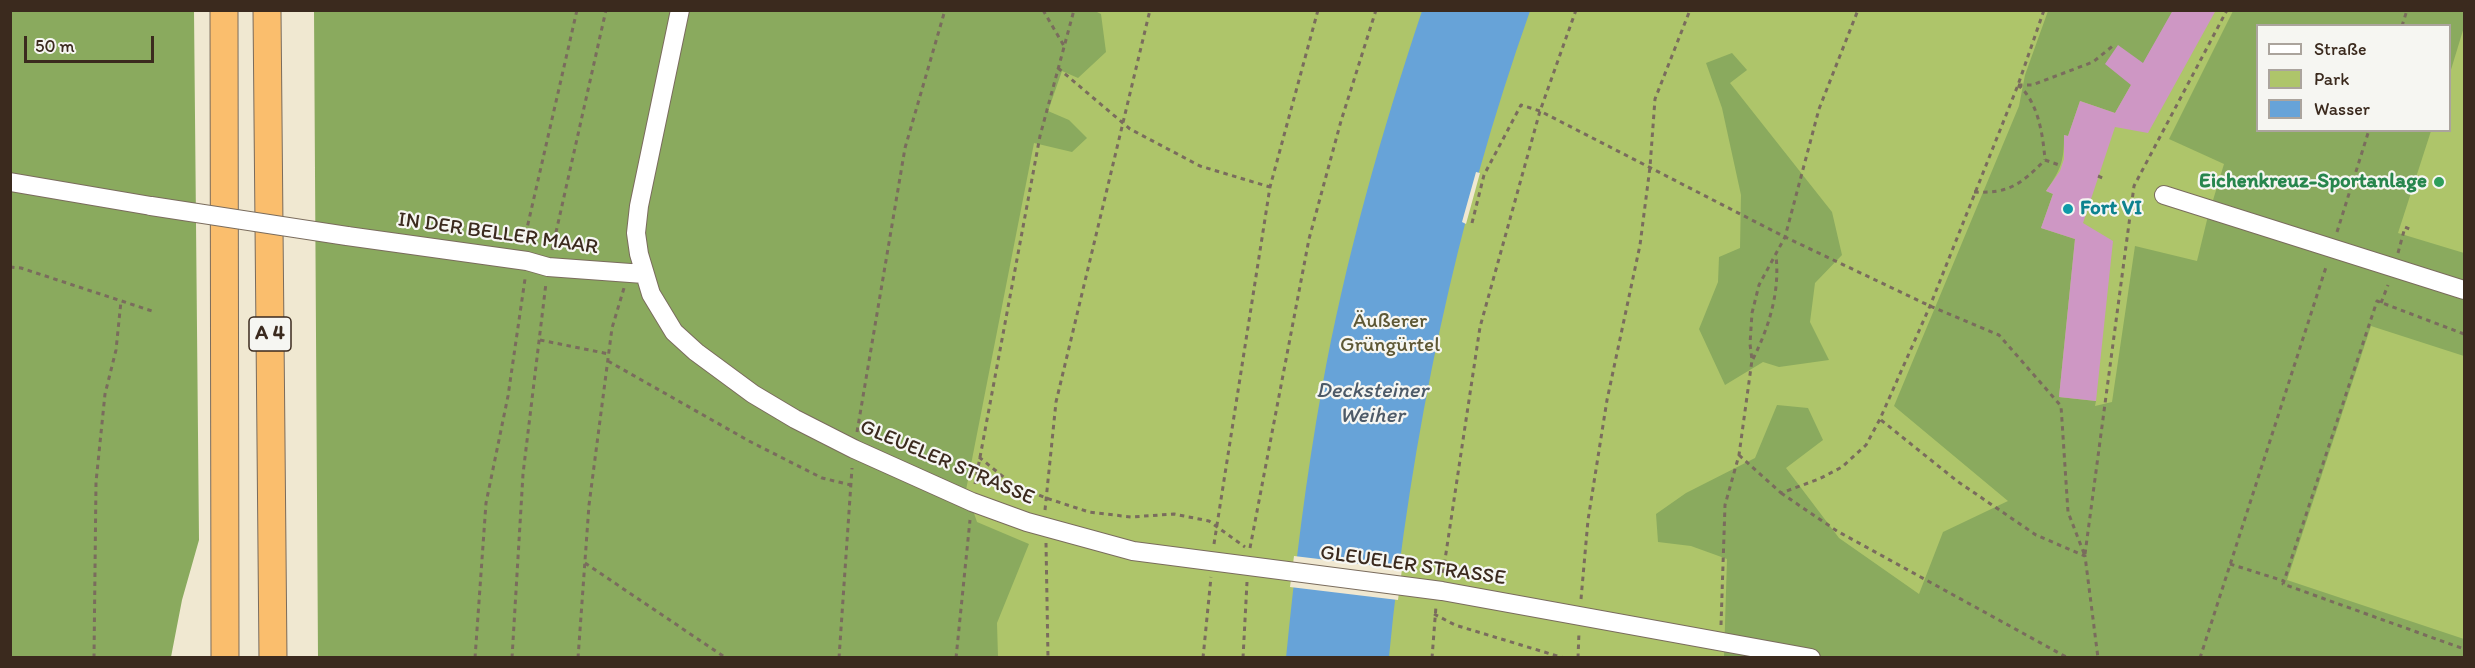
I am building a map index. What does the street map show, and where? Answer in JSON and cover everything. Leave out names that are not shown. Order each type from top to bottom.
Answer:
[{"type":"highway","name":"A 4","points":[[224,10],[225,657]]},
{"type":"highway","name":"A 4","points":[[267,10],[273,657]]},
{"type":"street","name":"GLEUELER STRASSE","points":[[680,10],[639,206],[635,273],[674,332],[696,352],[753,394],[795,419],[854,449],[972,502],[1045,527],[1133,551],[1422,588],[1811,657]]},
{"type":"street","name":"IN DER BELLER MAAR","points":[[10,182],[347,236],[527,261],[548,267],[635,273]]},
{"type":"street","points":[[2164,195],[2464,290]]},
{"type":"path","points":[[475,657],[486,503],[508,396],[527,261],[525,237],[577,10]]},
{"type":"path","points":[[512,657],[523,474],[548,267],[606,10]]},
{"type":"path","points":[[838,657],[854,449],[905,148],[945,10]]},
{"type":"path","points":[[1043,10],[1064,46]]},
{"type":"path","points":[[956,657],[972,502],[979,458],[1040,136],[1074,10]]},
{"type":"path","points":[[1048,657],[1045,527],[1056,402],[1150,10]]},
{"type":"path","points":[[1203,657],[1216,527],[1270,187],[1318,10]]},
{"type":"path","points":[[979,458],[1012,484],[1046,498],[1089,512],[1131,517],[1174,514],[1209,521],[1250,551],[1309,239],[1341,121],[1376,10]]},
{"type":"path","points":[[1443,576],[1480,327],[1540,111],[1576,10]]},
{"type":"path","points":[[1580,607],[1588,520],[1605,411],[1640,244],[1650,167],[1655,99],[1690,10]]},
{"type":"path","points":[[1752,360],[1750,344],[1752,313],[1759,285],[1785,237],[1819,109],[1858,10]]},
{"type":"path","points":[[1781,493],[1819,479],[1842,467],[1866,445],[1880,419],[1930,306],[2018,85],[2044,10]]},
{"type":"path","points":[[2098,657],[2085,555],[2134,186],[2227,10]]},
{"type":"path","points":[[2018,85],[2032,85],[2093,62],[2114,45]]},
{"type":"path","points":[[1058,68],[1130,129],[1200,166],[1270,187]]},
{"type":"path","points":[[2018,85],[2026,91],[2043,133],[2045,160]]},
{"type":"path","points":[[1472,224],[1482,174],[1521,105],[1540,111],[1785,237],[1930,306],[1999,335],[2061,406],[2067,512],[2085,555]]},
{"type":"path","points":[[2200,657],[2368,132]]},
{"type":"path","points":[[2045,160],[2062,166]]},
{"type":"path","points":[[1974,192],[2006,191],[2021,182],[2045,160]]},
{"type":"path","points":[[2098,176],[2105,179]]},
{"type":"path","points":[[2399,249],[2405,228],[2412,230]]},
{"type":"path","points":[[1721,641],[1725,505],[1738,455],[1752,360],[1771,314],[1779,277],[1776,254]]},
{"type":"path","points":[[10,267],[21,268],[152,311]]},
{"type":"path","points":[[578,657],[589,505],[612,328],[635,273]]},
{"type":"path","points":[[2382,303],[2387,287]]},
{"type":"path","points":[[94,657],[96,482],[105,394],[116,350],[121,301]]},
{"type":"path","points":[[2464,334],[2377,301],[2283,584],[2464,649]]},
{"type":"path","points":[[540,340],[609,354]]},
{"type":"path","points":[[608,361],[749,441],[822,478],[851,485]]},
{"type":"path","points":[[1880,419],[1957,481],[2036,535],[2085,555]]},
{"type":"path","points":[[1738,455],[1781,493],[1838,531],[2068,657]]},
{"type":"path","points":[[585,563],[726,657]]},
{"type":"path","points":[[2230,564],[2284,581]]},
{"type":"path","points":[[1243,657],[1248,579]]},
{"type":"path","points":[[1432,657],[1434,614],[1437,604]]},
{"type":"path","points":[[1434,614],[1455,625],[1564,657]]},
{"type":"path","points":[[1578,657],[1580,626]]},
{"type":"green space","points":[[1093,10],[1101,14],[1106,52],[1078,78],[1062,71],[1048,111],[1069,120],[1087,138],[1072,152],[1034,143],[966,490],[977,522],[1029,544],[997,623],[998,657],[318,657],[314,11]]},
{"type":"green space","points":[[10,11],[194,11],[199,540],[182,600],[171,657],[11,657]]},
{"type":"green space","name":"Äußerer Grüngürtel","points":[[316,11],[2464,11],[2464,657],[320,657]]},
{"type":"green space","points":[[2048,11],[2173,11],[2115,113],[2080,101],[2068,136],[2064,135],[2061,165],[2046,191],[2053,194],[2041,228],[2075,239],[2059,397],[2096,401],[2095,406],[2112,402],[2135,246],[2197,261],[2224,164],[2169,139],[2233,11],[2464,11],[2464,27],[2451,70],[2451,24],[2256,24],[2256,132],[2431,132],[2398,233],[2464,253],[2464,356],[2371,326],[2287,580],[2464,639],[2464,657],[1724,657],[1727,559],[1691,546],[1658,542],[1656,514],[1686,493],[1755,458],[1777,405],[1808,408],[1823,440],[1786,468],[1839,538],[1919,594],[1943,532],[2008,501],[1894,406],[2019,106],[2025,75]]},
{"type":"green space","points":[[1732,53],[1747,70],[1730,83],[1832,212],[1842,255],[1815,283],[1810,322],[1829,360],[1779,367],[1763,362],[1725,385],[1699,329],[1718,282],[1719,257],[1740,248],[1741,195],[1722,108],[1706,63]]},
{"type":"water","name":"Decksteiner Weiher","points":[[1422,11],[1530,11],[1480,169],[1440,330],[1410,492],[1389,657],[1286,658],[1306,489],[1331,340],[1365,198]]},
{"type":"pier","points":[[1476,172],[1480,173],[1466,224],[1462,222]]},
{"type":"pier","points":[[1294,556],[1402,569],[1398,600],[1290,587]]},
{"type":"building","name":"Fort VI","points":[[2173,10],[2216,10],[2148,133],[2115,127],[2083,223],[2113,241],[2096,401],[2059,397],[2075,239],[2041,228],[2053,194],[2046,191],[2060,171],[2064,159],[2064,135],[2068,136],[2080,101],[2115,113],[2131,85],[2105,64],[2118,45],[2143,63]]},
{"type":"place","name":"Eichenkreuz-Sportanlage","points":[[2439,182]]},
{"type":"place","name":"Fort VI","points":[[2068,209]]}]
